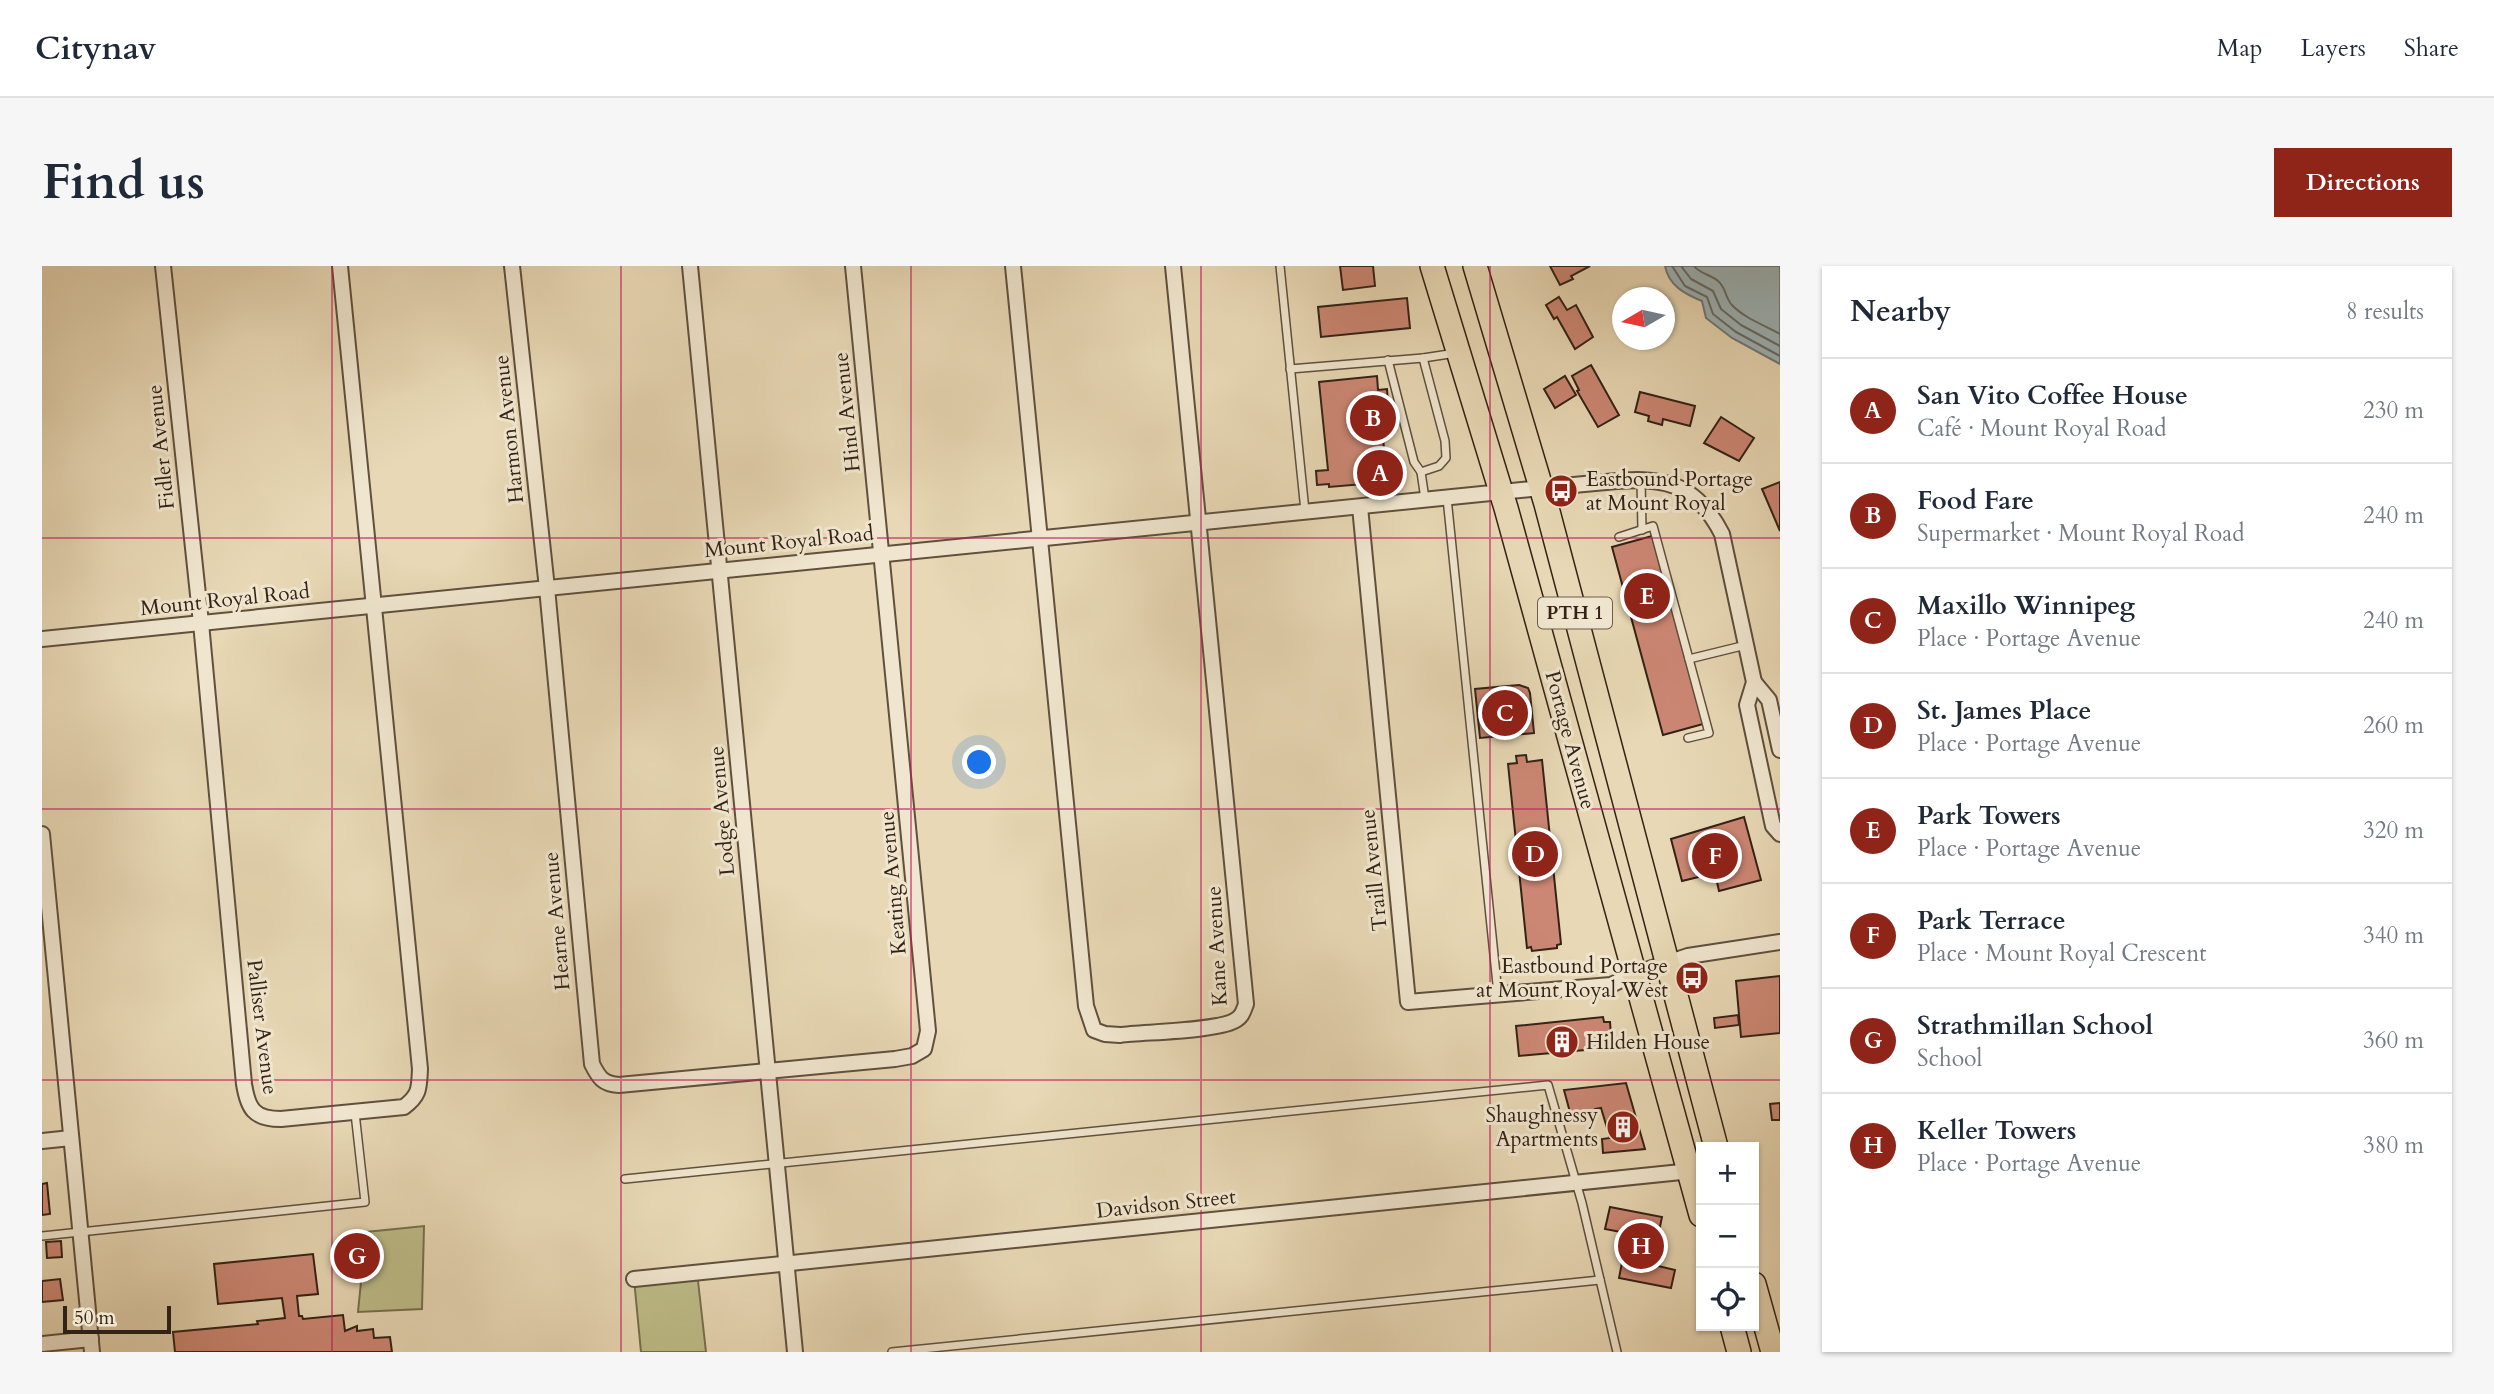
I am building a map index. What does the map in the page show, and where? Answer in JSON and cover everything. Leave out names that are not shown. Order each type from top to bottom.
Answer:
[{"type":"highway","name":"Portage Avenue","points":[[1432,266],[1502,492],[1634,974],[1695,1170],[1700,1205]]},
{"type":"highway","name":"Portage Avenue","points":[[1475,266],[1541,488],[1715,1142]]},
{"type":"highway","points":[[1759,1302],[1773,1352]]},
{"type":"highway","points":[[1733,1331],[1739,1352]]},
{"type":"street","name":"Fidler Avenue","points":[[163,266],[201,623]]},
{"type":"street","points":[[340,266],[375,606]]},
{"type":"street","name":"Harmon Avenue","points":[[512,266],[547,588]]},
{"type":"street","name":"Lodge Avenue","points":[[690,266],[794,1352]]},
{"type":"street","name":"Hind Avenue","points":[[853,266],[883,554]]},
{"type":"street","points":[[1013,266],[1041,538]]},
{"type":"street","points":[[1173,266],[1200,522]]},
{"type":"street","name":"Mount Royal Road","points":[[42,639],[1642,479],[1668,482],[1686,490],[1700,500],[1713,516],[1729,555],[1754,682]]},
{"type":"street","name":"Traill Avenue","points":[[1360,507],[1408,1002],[1611,985],[1634,974],[1688,956],[1780,942]]},
{"type":"street","name":"Kane Avenue","points":[[1041,538],[1088,1019],[1094,1030],[1120,1035],[1217,1026],[1233,1022],[1242,1015],[1246,1004],[1200,522]]},
{"type":"street","name":"Keating Avenue","points":[[768,1071],[912,1056],[924,1049],[929,1031],[883,554]]},
{"type":"street","name":"Hearne Avenue","points":[[547,588],[592,1064],[598,1079],[609,1084],[619,1084],[768,1071]]},
{"type":"street","name":"Palliser Avenue","points":[[201,623],[247,1101],[255,1113],[267,1119],[355,1113],[404,1107],[415,1099],[419,1089],[420,1069],[375,606]]},
{"type":"street","points":[[1754,682],[1769,700],[1780,750]]},
{"type":"street","points":[[1754,682],[1747,705],[1773,826],[1780,834]]},
{"type":"street","points":[[42,834],[92,1345],[42,1344]]},
{"type":"street","points":[[42,1141],[71,1138]]},
{"type":"street","name":"Davidson Street","points":[[634,1279],[1695,1170]]},
{"type":"lane","points":[[1280,266],[1305,512]]},
{"type":"lane","points":[[1290,369],[1459,353]]},
{"type":"lane","points":[[1421,472],[1440,466],[1446,458],[1445,441],[1423,358]]},
{"type":"lane","points":[[1388,360],[1414,462],[1421,472],[1425,500]]},
{"type":"lane","points":[[1642,479],[1642,530]]},
{"type":"lane","points":[[1447,498],[1498,995]]},
{"type":"lane","points":[[1619,537],[1653,526],[1709,733],[1688,738]]},
{"type":"lane","points":[[1689,659],[1747,644]]},
{"type":"lane","points":[[625,1179],[1548,1085],[1576,1184],[1616,1352]]},
{"type":"lane","points":[[42,1236],[365,1202],[355,1113]]},
{"type":"lane","points":[[892,1352],[1600,1280]]},
{"type":"shaded area","points":[[424,1226],[422,1309],[358,1312],[366,1232]]},
{"type":"shaded area","points":[[697,1272],[706,1352],[641,1352],[634,1279]]},
{"type":"water","points":[[1665,266],[1780,266],[1780,364],[1732,338],[1706,318],[1702,301],[1674,284]]},
{"type":"building","points":[[1340,266],[1373,266],[1375,286],[1343,290]]},
{"type":"building","points":[[1550,266],[1590,266],[1560,285]]},
{"type":"building","points":[[1559,297],[1567,310],[1576,305],[1593,337],[1575,349],[1557,317],[1554,319],[1546,305]]},
{"type":"building","points":[[1407,298],[1410,328],[1321,337],[1318,307]]},
{"type":"building","points":[[1591,365],[1619,415],[1598,427],[1577,391],[1579,390],[1572,376]]},
{"type":"building","points":[[1377,376],[1378,390],[1387,389],[1388,403],[1380,404],[1387,482],[1329,487],[1329,484],[1317,485],[1316,471],[1328,470],[1319,382]]},
{"type":"building","points":[[1565,376],[1576,395],[1555,408],[1544,389]]},
{"type":"building","points":[[1640,392],[1695,406],[1690,426],[1663,419],[1662,425],[1648,421],[1649,416],[1635,412]]},
{"type":"building","points":[[1721,417],[1754,438],[1739,461],[1704,443]]},
{"type":"building","points":[[1780,482],[1780,531],[1762,489]]},
{"type":"building","points":[[1652,536],[1703,724],[1663,735],[1612,547]]},
{"type":"building","points":[[1519,685],[1528,688],[1530,693],[1534,733],[1480,738],[1475,689]]},
{"type":"building","points":[[1526,755],[1527,762],[1542,760],[1561,944],[1557,945],[1557,948],[1532,951],[1531,947],[1527,948],[1508,764],[1517,763],[1516,756]]},
{"type":"building","points":[[1744,817],[1761,880],[1719,891],[1715,873],[1682,881],[1671,839]]},
{"type":"building","points":[[1780,976],[1780,1033],[1741,1037],[1736,981]]},
{"type":"building","points":[[1738,1015],[1739,1025],[1715,1028],[1714,1018]]},
{"type":"building","name":"Hilden House","points":[[1603,1017],[1604,1022],[1610,1022],[1611,1035],[1605,1035],[1607,1048],[1519,1056],[1516,1026]]},
{"type":"building","name":"Shaughnessy Apartments","points":[[1626,1083],[1645,1149],[1603,1153],[1602,1139],[1610,1138],[1601,1108],[1595,1109],[1596,1114],[1571,1116],[1564,1090]]},
{"type":"building","points":[[1780,1103],[1780,1120],[1772,1120],[1770,1104]]},
{"type":"building","points":[[47,1183],[50,1214],[42,1215],[42,1184]]},
{"type":"building","points":[[1610,1207],[1662,1217],[1654,1255],[1660,1256],[1658,1266],[1675,1270],[1671,1288],[1619,1278],[1627,1237],[1620,1235],[1621,1232],[1605,1229]]},
{"type":"building","points":[[61,1241],[62,1257],[47,1258],[46,1242]]},
{"type":"building","points":[[313,1254],[318,1294],[297,1296],[299,1316],[303,1319],[343,1315],[345,1331],[357,1326],[357,1331],[373,1329],[374,1338],[390,1337],[392,1352],[175,1352],[173,1332],[258,1324],[257,1321],[285,1318],[282,1298],[218,1304],[214,1264]]},
{"type":"building","points":[[60,1279],[63,1300],[42,1302],[42,1281]]},
{"type":"place","name":"Food Fare","points":[[1373,418]]},
{"type":"place","name":"San Vito Coffee House","points":[[1380,473]]},
{"type":"place","name":"Eastbound Portage at Mount Royal","points":[[1561,491]]},
{"type":"place","name":"Park Towers","points":[[1647,596]]},
{"type":"place","name":"Maxillo Winnipeg","points":[[1505,713]]},
{"type":"place","name":"St. James Place","points":[[1535,854]]},
{"type":"place","name":"Park Terrace","points":[[1715,856]]},
{"type":"place","name":"Eastbound Portage at Mount Royal West","points":[[1692,978]]},
{"type":"place","name":"Hilden House","points":[[1562,1042]]},
{"type":"place","name":"Shaughnessy Apartments","points":[[1623,1127]]},
{"type":"place","name":"Keller Towers","points":[[1641,1246]]},
{"type":"place","name":"Strathmillan School","points":[[357,1256]]}]
